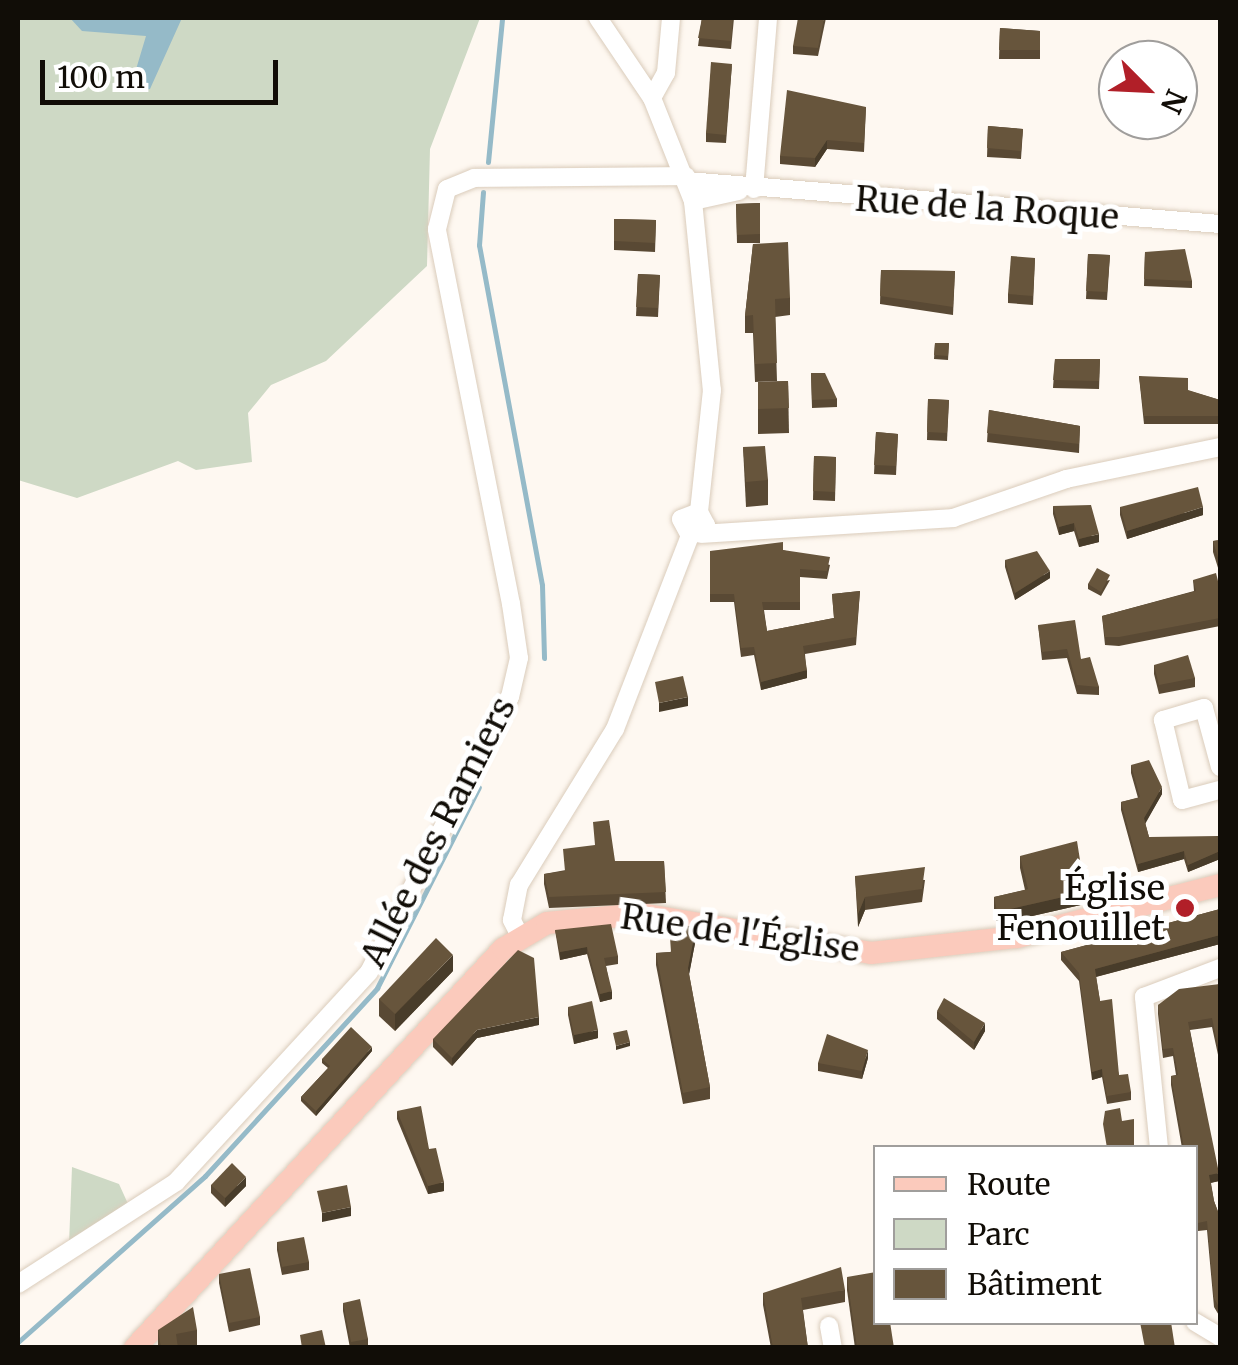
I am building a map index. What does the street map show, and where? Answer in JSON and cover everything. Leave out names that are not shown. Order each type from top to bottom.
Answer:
[{"type":"main road","name":"Rue de l'Église","points":[[135,1348],[520,936],[566,918],[641,914],[796,946],[888,952],[1017,938],[1220,885]]},
{"type":"street","points":[[520,936],[512,920],[519,885],[615,729],[699,526],[712,390],[693,200],[679,156],[652,98],[598,18]]},
{"type":"street","points":[[652,98],[666,73],[671,18]]},
{"type":"street","points":[[754,189],[768,18]]},
{"type":"street","name":"Allée des Ramiers","points":[[642,177],[679,156]]},
{"type":"street","name":"Allée des Ramiers","points":[[18,1284],[176,1182],[370,972],[510,697],[519,658],[511,604],[437,228],[447,190],[474,178],[686,178]]},
{"type":"street","name":"Rue de la Roque","points":[[686,178],[754,189],[1220,224]]},
{"type":"street","name":"Rue de la Roque","points":[[693,200],[754,189]]},
{"type":"street","points":[[699,526],[743,530],[953,518],[1066,479],[1220,447]]},
{"type":"street","points":[[1220,768],[1204,708],[1162,720],[1182,800],[1220,796]]},
{"type":"street","points":[[1159,1145],[1144,996],[1220,968]]},
{"type":"street","points":[[1198,1324],[1220,1337]]},
{"type":"street","points":[[829,1326],[833,1348]]},
{"type":"green space","points":[[18,18],[480,18],[430,149],[427,266],[326,361],[271,385],[248,413],[252,462],[196,470],[178,461],[77,498],[18,480]]},
{"type":"green space","points":[[72,1167],[119,1184],[129,1206],[69,1244]]},
{"type":"water","points":[[70,18],[182,18],[150,89],[138,91],[131,86],[146,36],[82,31]]},
{"type":"building","points":[[702,18],[733,18],[731,41],[698,38]]},
{"type":"building","points":[[798,18],[824,18],[818,48],[793,46]]},
{"type":"building","points":[[1000,28],[1040,31],[1040,50],[999,50]]},
{"type":"building","points":[[711,62],[732,64],[726,135],[706,133]]},
{"type":"building","points":[[787,90],[866,107],[864,143],[827,140],[815,158],[780,156]]},
{"type":"building","points":[[988,126],[1023,129],[1021,151],[987,148]]},
{"type":"building","points":[[760,203],[760,234],[737,235],[736,204]]},
{"type":"building","points":[[614,219],[656,220],[655,243],[614,241]]},
{"type":"building","points":[[788,242],[790,298],[775,299],[777,363],[755,364],[753,315],[745,316],[753,244]]},
{"type":"building","points":[[1185,249],[1192,281],[1144,279],[1145,252]]},
{"type":"building","points":[[1088,254],[1110,255],[1107,292],[1086,291]]},
{"type":"building","points":[[1011,256],[1035,258],[1033,296],[1008,294]]},
{"type":"building","points":[[881,270],[955,271],[953,307],[880,296]]},
{"type":"building","points":[[638,274],[660,275],[658,308],[636,307]]},
{"type":"building","points":[[935,343],[949,343],[948,356],[934,355]]},
{"type":"building","points":[[1055,359],[1100,359],[1099,381],[1053,380]]},
{"type":"building","points":[[811,373],[825,373],[837,399],[812,400]]},
{"type":"building","points":[[1139,376],[1188,378],[1188,390],[1220,400],[1220,416],[1144,416]]},
{"type":"building","points":[[788,381],[789,408],[758,409],[758,382]]},
{"type":"building","points":[[928,399],[949,400],[947,433],[927,432]]},
{"type":"building","points":[[989,410],[1080,426],[1079,444],[987,433]]},
{"type":"building","points":[[876,432],[898,434],[896,466],[874,465]]},
{"type":"building","points":[[765,446],[768,480],[746,482],[743,447]]},
{"type":"building","points":[[814,456],[836,457],[835,492],[813,491]]},
{"type":"building","points":[[1198,487],[1203,507],[1127,531],[1120,507]]},
{"type":"building","points":[[1091,505],[1099,534],[1079,539],[1074,523],[1059,527],[1053,506]]},
{"type":"building","points":[[1220,540],[1220,564],[1213,541]]},
{"type":"building","points":[[783,542],[783,550],[830,557],[827,571],[800,569],[800,602],[762,602],[767,631],[834,618],[832,594],[860,591],[856,637],[803,646],[807,670],[761,682],[754,647],[741,648],[734,594],[710,594],[710,551]]},
{"type":"building","points":[[1037,551],[1050,571],[1015,593],[1005,560]]},
{"type":"building","points":[[1097,568],[1110,575],[1101,592],[1088,584]]},
{"type":"building","points":[[1216,573],[1220,618],[1105,637],[1102,616],[1196,591],[1193,580]]},
{"type":"building","points":[[1075,620],[1081,659],[1090,657],[1099,687],[1077,685],[1067,649],[1042,652],[1038,625]]},
{"type":"building","points":[[1188,655],[1195,678],[1159,685],[1154,665]]},
{"type":"building","points":[[683,676],[688,697],[659,703],[655,682]]},
{"type":"building","points":[[1149,760],[1162,787],[1144,818],[1149,837],[1218,836],[1220,851],[1188,865],[1184,851],[1138,864],[1121,802],[1140,797],[1131,765]]},
{"type":"building","points":[[609,820],[615,861],[664,861],[666,892],[549,897],[544,874],[565,871],[563,849],[595,845],[593,822]]},
{"type":"building","points":[[1077,841],[1085,892],[997,912],[994,897],[1028,889],[1020,856]]},
{"type":"building","points":[[925,867],[922,889],[865,897],[858,914],[855,876]]},
{"type":"building","points":[[1220,909],[1220,935],[1095,969],[1100,1001],[1112,999],[1119,1075],[1128,1074],[1131,1092],[1107,1096],[1102,1069],[1092,1072],[1079,973],[1061,952]]},
{"type":"building","points":[[669,923],[696,927],[688,968],[710,1087],[683,1093],[656,953],[671,952]]},
{"type":"building","points":[[611,924],[618,956],[604,958],[612,991],[600,994],[587,947],[560,952],[555,930]]},
{"type":"building","points":[[436,938],[453,955],[395,1014],[379,999]]},
{"type":"building","points":[[518,950],[534,958],[539,1017],[477,1030],[452,1058],[433,1039]]},
{"type":"building","points":[[1220,984],[1220,1056],[1212,1018],[1188,1022],[1219,1173],[1209,1175],[1220,1217],[1220,1309],[1214,1298],[1207,1221],[1198,1223],[1198,1145],[1183,1145],[1171,1076],[1178,1075],[1173,1048],[1163,1049],[1158,1005],[1179,989]]},
{"type":"building","points":[[944,998],[985,1023],[974,1042],[937,1011]]},
{"type":"building","points":[[592,1001],[598,1030],[574,1035],[568,1007]]},
{"type":"building","points":[[351,1027],[372,1047],[316,1111],[301,1097],[330,1066],[322,1059]]},
{"type":"building","points":[[627,1030],[630,1042],[616,1046],[613,1033]]},
{"type":"building","points":[[827,1034],[868,1050],[862,1071],[818,1063]]},
{"type":"building","points":[[421,1106],[429,1149],[436,1148],[444,1182],[428,1186],[397,1111]]},
{"type":"building","points":[[1120,1108],[1122,1121],[1134,1119],[1134,1145],[1106,1145],[1105,1111]]},
{"type":"building","points":[[232,1163],[246,1177],[225,1198],[211,1185]]},
{"type":"building","points":[[347,1185],[351,1207],[322,1213],[317,1191]]},
{"type":"building","points":[[304,1237],[309,1262],[282,1267],[277,1242]]},
{"type":"building","points":[[841,1267],[845,1290],[801,1298],[808,1348],[773,1348],[763,1293]]},
{"type":"building","points":[[250,1268],[260,1317],[229,1323],[219,1274]]},
{"type":"building","points":[[873,1273],[873,1325],[890,1325],[894,1348],[857,1348],[847,1277]]},
{"type":"building","points":[[360,1299],[368,1339],[351,1342],[343,1303]]},
{"type":"building","points":[[193,1307],[197,1330],[176,1334],[178,1348],[161,1348],[158,1330]]},
{"type":"building","points":[[1141,1325],[1171,1325],[1175,1348],[1145,1348]]},
{"type":"building","points":[[322,1330],[326,1348],[302,1348],[300,1335]]},
{"type":"waterway","points":[[488,162],[502,18]]},
{"type":"waterway","points":[[483,192],[479,245],[542,585],[544,658]]},
{"type":"waterway","points":[[18,1342],[205,1176],[377,988],[479,787]]},
{"type":"place","name":"Église Fenouillet","points":[[1185,908]]}]
